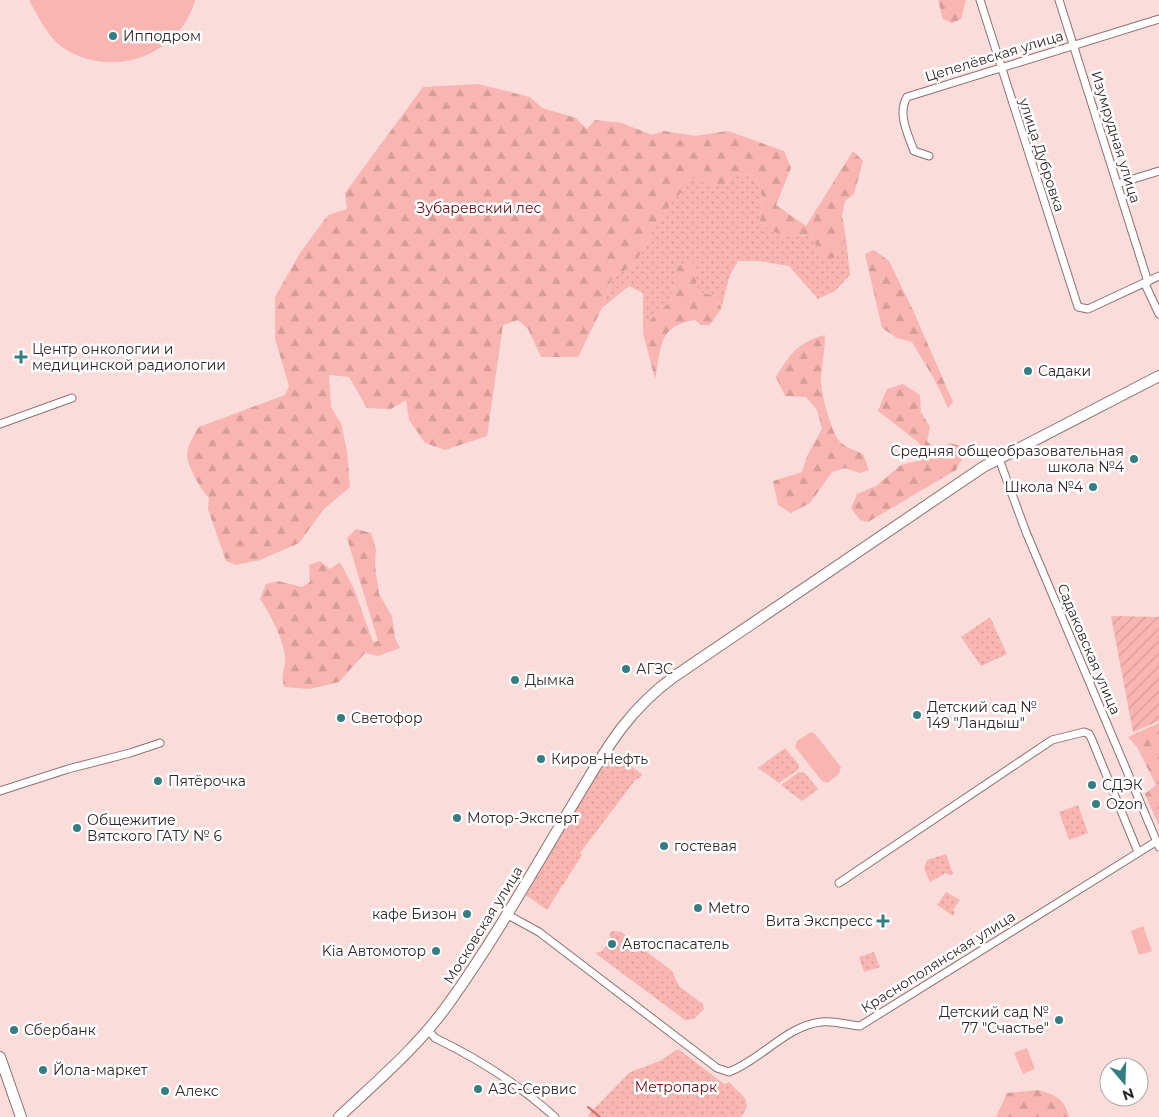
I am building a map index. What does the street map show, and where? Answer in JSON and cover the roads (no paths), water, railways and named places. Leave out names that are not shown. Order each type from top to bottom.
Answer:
[{"type":"main road","name":"Московская улица","points":[[339,1117],[428,1030],[450,1003],[621,726],[641,703],[675,676],[998,459],[1159,376]]},
{"type":"main road","points":[[0,1057],[21,1117]]},
{"type":"street","name":"улица Дубровка","points":[[980,0],[1078,307],[1088,309],[1146,283]]},
{"type":"street","name":"Изумрудная улица","points":[[1060,0],[1146,283],[1159,314]]},
{"type":"street","name":"Цепелёвская улица","points":[[929,156],[914,151],[903,120],[902,104],[907,96],[1159,19]]},
{"type":"street","points":[[1117,184],[1159,171]]},
{"type":"street","points":[[1146,283],[1159,276]]},
{"type":"street","points":[[0,424],[72,398]]},
{"type":"street","name":"Садаковская улица","points":[[998,459],[1038,560],[1158,844]]},
{"type":"street","points":[[839,883],[1052,740],[1084,732],[1089,734],[1092,740],[1138,852]]},
{"type":"street","points":[[0,791],[160,743]]},
{"type":"street","name":"Краснополянская улица","points":[[506,914],[539,932],[717,1068],[729,1072],[801,1028],[814,1023],[832,1021],[860,1026],[1138,852],[1158,844]]},
{"type":"street","points":[[428,1030],[435,1038],[490,1067],[555,1117]]},
{"type":"waterway","points":[[588,1107],[600,1117]]},
{"type":"place","name":"Ипподром","points":[[113,36]]},
{"type":"place","name":"Центр онкологии и медицинской радиологии","points":[[21,357]]},
{"type":"place","name":"Садаки","points":[[1028,371]]},
{"type":"place","name":"Средняя общеобразовательная школа №4","points":[[1134,459]]},
{"type":"place","name":"Школа №4","points":[[1093,487]]},
{"type":"place","name":"АГЗС","points":[[626,669]]},
{"type":"place","name":"Дымка","points":[[515,680]]},
{"type":"place","name":"Детский сад № 149 \"Ландыш\"","points":[[917,715]]},
{"type":"place","name":"Светофор","points":[[341,718]]},
{"type":"place","name":"Киров-Нефть","points":[[541,759]]},
{"type":"place","name":"Пятёрочка","points":[[158,781]]},
{"type":"place","name":"СДЭК","points":[[1092,785]]},
{"type":"place","name":"Ozon","points":[[1096,804]]},
{"type":"place","name":"Мотор-Эксперт","points":[[457,818]]},
{"type":"place","name":"Общежитие Вятского ГАТУ № 6","points":[[77,828]]},
{"type":"place","name":"гостевая","points":[[664,846]]},
{"type":"place","name":"Metro","points":[[698,908]]},
{"type":"place","name":"кафе Бизон","points":[[467,914]]},
{"type":"place","name":"Вита Экспресс","points":[[883,921]]},
{"type":"place","name":"Автоспасатель","points":[[612,944]]},
{"type":"place","name":"Kia Автомотор","points":[[436,951]]},
{"type":"place","name":"Детский сад № 77 \"Счастье\"","points":[[1059,1020]]},
{"type":"place","name":"Сбербанк","points":[[14,1030]]},
{"type":"place","name":"Йола-маркет","points":[[43,1070]]},
{"type":"place","name":"АЗС-Сервис","points":[[478,1089]]},
{"type":"place","name":"Алекс","points":[[165,1091]]},
{"type":"park label","name":"Зубаревский лес","points":[[479,208]]},
{"type":"park label","name":"Метропарк","points":[[676,1087]]}]
